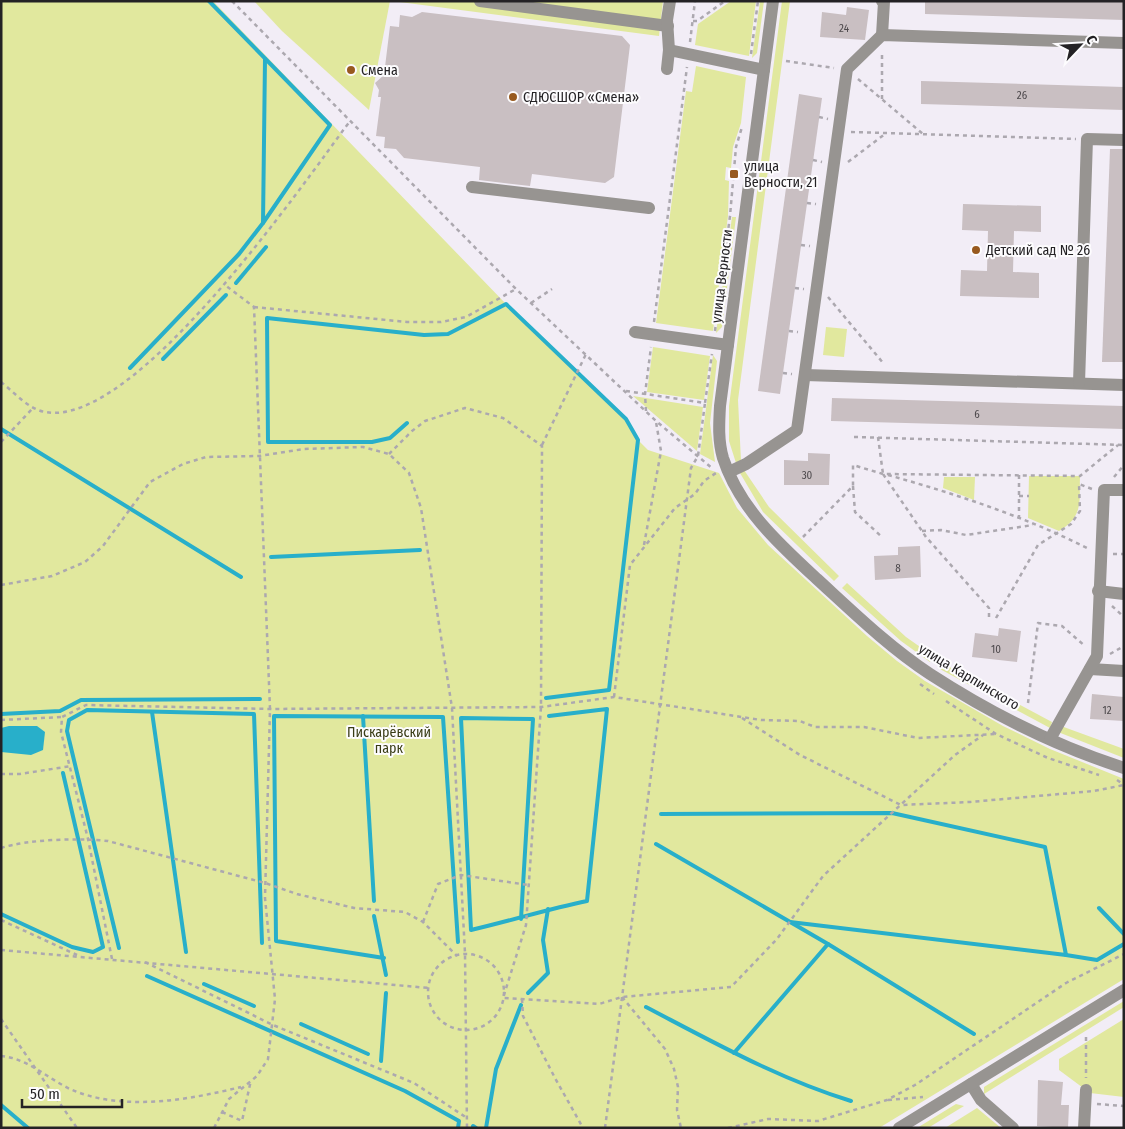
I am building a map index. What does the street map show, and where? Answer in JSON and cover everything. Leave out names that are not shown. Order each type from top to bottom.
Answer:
[{"type":"street","points":[[480,1],[514,3],[668,26]]},
{"type":"street","points":[[666,69],[669,50],[670,1]]},
{"type":"street","name":"улица Верности","points":[[773,1],[728,345],[719,424],[719,440],[723,473],[775,539]]},
{"type":"street","points":[[723,473],[746,464],[797,430],[833,196],[833,173],[847,69],[882,35],[884,2],[882,1]]},
{"type":"street","points":[[882,35],[1124,43]]},
{"type":"street","points":[[669,50],[764,70]]},
{"type":"street","points":[[1079,383],[1087,139],[1124,140]]},
{"type":"street","points":[[472,187],[649,208]]},
{"type":"street","points":[[635,332],[728,345]]},
{"type":"street","points":[[805,375],[1124,385]]},
{"type":"street","points":[[1050,739],[1097,656],[1098,591],[1104,490],[1124,490]]},
{"type":"street","name":"улица Карпинского","points":[[775,539],[866,624],[903,654],[970,698],[1050,739],[1124,768]]},
{"type":"street","points":[[1098,591],[1124,594]]},
{"type":"street","points":[[1090,669],[1124,671]]},
{"type":"street","points":[[899,1128],[1124,990]]},
{"type":"street","points":[[971,1084],[981,1100],[1013,1128]]},
{"type":"street","points":[[1084,1128],[1086,1097]]},
{"type":"path","points":[[232,1],[516,289],[656,421],[698,456],[723,473]]},
{"type":"path","points":[[646,411],[645,394],[652,335],[695,1]]},
{"type":"path","points":[[693,21],[697,21],[725,1]]},
{"type":"path","points":[[750,67],[758,1]]},
{"type":"path","points":[[882,35],[882,99]]},
{"type":"path","points":[[786,61],[847,69],[923,134]]},
{"type":"path","points":[[1,382],[33,408],[46,412],[65,410],[92,402],[120,386],[154,358],[225,285],[350,121]]},
{"type":"path","points":[[605,1128],[660,704],[689,498],[691,468],[698,456],[730,216],[736,147],[743,125]]},
{"type":"path","points":[[839,132],[1087,139]]},
{"type":"path","points":[[833,173],[886,133]]},
{"type":"path","points":[[225,285],[254,307],[407,322],[442,322],[466,316],[516,289]]},
{"type":"path","points":[[818,285],[895,378]]},
{"type":"path","points":[[532,303],[552,289]]},
{"type":"path","points":[[214,1128],[229,1099],[257,1076],[268,1059],[275,999],[271,973],[266,883],[270,708],[254,307]]},
{"type":"path","points":[[503,998],[503,982],[498,972],[480,957],[465,953],[447,960],[438,967],[429,988],[429,1001],[434,1013],[443,1023],[455,1029],[466,1031],[489,1023],[497,1015],[503,998],[526,925],[541,707],[542,446],[586,354]]},
{"type":"path","points":[[625,391],[705,403]]},
{"type":"path","points":[[1,442],[33,408]]},
{"type":"path","points":[[390,454],[412,431],[425,421],[465,408],[503,418],[542,446]]},
{"type":"path","points":[[644,546],[661,451],[656,421]]},
{"type":"path","points":[[854,437],[1124,445]]},
{"type":"path","points":[[878,437],[883,474],[922,531],[989,608],[989,617]]},
{"type":"path","points":[[883,474],[1078,476],[1118,445]]},
{"type":"path","points":[[1,584],[52,576],[85,562],[103,546],[150,482],[183,464],[206,457],[259,456],[304,449],[363,447],[390,454],[409,473],[421,508],[452,708],[465,953],[467,1128]]},
{"type":"path","points":[[882,537],[855,512],[853,465],[930,487],[1057,533],[1100,555]]},
{"type":"path","points":[[614,697],[630,565],[674,508],[695,494],[704,481],[723,473]]},
{"type":"path","points":[[1018,475],[1019,520]]},
{"type":"path","points":[[996,618],[1038,545],[1071,524],[1080,511],[1078,476]]},
{"type":"path","points":[[1079,484],[1088,488],[1104,490]]},
{"type":"path","points":[[803,537],[854,486]]},
{"type":"path","points":[[1019,496],[1029,496]]},
{"type":"path","points":[[922,531],[940,530],[966,535],[1035,525]]},
{"type":"path","points":[[1028,703],[1038,623],[1062,626],[1097,656]]},
{"type":"path","points":[[1,720],[62,717],[86,705],[270,708],[541,707],[614,697],[741,717],[800,721],[816,727],[864,727],[918,738],[996,734]]},
{"type":"path","points":[[62,717],[61,732],[88,839],[112,959]]},
{"type":"path","points":[[741,717],[800,755],[901,805],[970,802],[1094,791],[1124,785]]},
{"type":"path","points":[[503,998],[599,1004],[622,998],[731,987],[777,939],[823,876],[955,755],[983,735]]},
{"type":"path","points":[[1,774],[20,774],[70,766]]},
{"type":"path","points":[[1,848],[52,841],[88,839],[108,841],[354,908],[405,912],[423,922],[457,956]]},
{"type":"path","points":[[423,922],[438,884],[461,875],[528,886]]},
{"type":"path","points":[[1,920],[80,956]]},
{"type":"path","points":[[1,950],[429,988]]},
{"type":"path","points":[[728,1128],[768,1119],[818,1121],[887,1100],[915,1085],[1066,983],[1124,954]]},
{"type":"path","points":[[144,962],[273,1025],[414,1083],[467,1118]]},
{"type":"path","points":[[622,998],[665,1049],[674,1069],[678,1087],[677,1110],[681,1128]]},
{"type":"path","points":[[522,999],[523,1016],[554,1078],[583,1128]]},
{"type":"path","points":[[1,1019],[77,1128]]},
{"type":"path","points":[[1086,1037],[1086,1097],[1124,1106]]},
{"type":"path","points":[[1,1056],[36,1068],[70,1089],[92,1097],[131,1101],[198,1098],[242,1087]]},
{"type":"path","points":[[222,1112],[242,1121],[251,1080]]},
{"type":"green space","name":"Пискарёвский парк","points":[[1,1],[213,1],[506,304],[626,419],[637,439],[648,450],[719,473],[737,508],[768,545],[867,636],[925,681],[1003,726],[1050,749],[1124,779],[1124,979],[879,1128],[1,1128]]},
{"type":"green space","name":"Смена","points":[[254,1],[390,1],[369,110],[282,31]]},
{"type":"green space","points":[[392,1],[663,1],[659,36]]},
{"type":"green space","points":[[731,1],[756,1],[749,56],[695,45],[698,24]]},
{"type":"green space","points":[[760,1],[764,1],[757,53],[752,58]]},
{"type":"green space","points":[[782,1],[790,1],[738,400],[741,461],[736,463],[729,441],[729,406]]},
{"type":"green space","points":[[696,66],[746,77],[741,123],[733,147],[731,168],[726,167],[725,180],[729,181],[728,216],[713,331],[656,323],[686,91],[692,92]]},
{"type":"green space","points":[[732,217],[736,217],[722,327],[716,333]]},
{"type":"green space","points":[[826,327],[847,329],[844,357],[823,355]]},
{"type":"green space","points":[[653,347],[710,356],[704,400],[647,392]]},
{"type":"green space","points":[[713,355],[717,361],[710,423],[715,462],[700,454]]},
{"type":"green space","points":[[633,396],[703,407],[697,451]]},
{"type":"green space","points":[[744,470],[769,507],[839,576],[834,581],[763,512],[740,473]]},
{"type":"green space","points":[[1029,476],[1080,476],[1080,501],[1076,514],[1073,520],[1059,531],[1028,518]]},
{"type":"green space","points":[[944,477],[975,477],[974,500],[943,488]]},
{"type":"green space","points":[[847,583],[906,637],[933,656],[930,662],[901,641],[842,588]]},
{"type":"green space","points":[[942,663],[1052,722],[1050,728],[938,668]]},
{"type":"green space","points":[[1061,726],[1124,749],[1124,758],[1058,732]]},
{"type":"green space","points":[[1124,1001],[1124,1007],[984,1094],[984,1087]]},
{"type":"green space","points":[[1124,1019],[1124,1097],[1090,1093],[1059,1070],[1059,1059]]},
{"type":"green space","points":[[956,1104],[964,1106],[928,1128],[917,1128]]},
{"type":"green space","points":[[977,1108],[1001,1128],[945,1128]]},
{"type":"water","points":[[9,726],[37,726],[45,732],[43,750],[31,755],[1,752],[1,728]]},
{"type":"building","points":[[925,1],[1124,1],[1124,20],[925,14]]},
{"type":"building","points":[[847,7],[869,10],[865,40],[820,37],[822,12],[846,15]]},
{"type":"building","name":"СДЮСШОР «Смена»","points":[[422,12],[622,36],[630,45],[614,177],[605,183],[532,174],[530,186],[479,180],[480,167],[404,158],[396,149],[384,148],[385,137],[376,136],[381,97],[378,97],[379,90],[375,83],[384,75],[390,26],[399,27],[400,15],[412,17]]},
{"type":"building","points":[[921,81],[1124,87],[1124,110],[921,104]]},
{"type":"building","points":[[799,94],[822,98],[780,394],[758,391]]},
{"type":"building","points":[[1110,149],[1124,149],[1124,362],[1102,362]]},
{"type":"building","points":[[963,204],[1041,206],[1041,232],[1014,231],[1013,272],[1039,273],[1039,298],[960,296],[961,270],[987,271],[988,231],[962,230]]},
{"type":"building","points":[[832,398],[1124,406],[1124,429],[831,421]]},
{"type":"building","points":[[808,453],[830,454],[829,485],[784,485],[784,460],[808,461]]},
{"type":"building","points":[[920,546],[921,577],[875,580],[874,556],[898,555],[898,547]]},
{"type":"building","points":[[999,628],[1021,631],[1017,662],[972,657],[975,633],[998,636]]},
{"type":"building","points":[[1092,694],[1124,697],[1124,721],[1090,719]]},
{"type":"building","points":[[1038,1080],[1063,1082],[1061,1105],[1069,1105],[1068,1128],[1037,1126]]},
{"type":"waterway","points":[[130,368],[239,254],[263,223],[330,125],[209,1]]},
{"type":"waterway","points":[[263,223],[265,59]]},
{"type":"waterway","points":[[236,283],[266,247]]},
{"type":"waterway","points":[[163,359],[226,295]]},
{"type":"waterway","points":[[407,423],[390,438],[372,442],[268,442],[267,318],[424,335],[448,334],[506,304],[626,419],[638,440],[609,690],[546,698]]},
{"type":"waterway","points":[[1,429],[241,577]]},
{"type":"waterway","points":[[271,557],[420,550]]},
{"type":"waterway","points":[[1,714],[60,711],[81,700],[260,699]]},
{"type":"waterway","points":[[521,919],[533,719],[461,718],[471,930],[500,923],[515,919],[529,915],[543,911],[587,901],[607,709],[549,716]]},
{"type":"waterway","points":[[119,948],[67,731],[69,720],[87,710],[254,714],[262,943]]},
{"type":"waterway","points":[[152,712],[186,952]]},
{"type":"waterway","points":[[384,958],[276,941],[274,716],[443,717],[458,942]]},
{"type":"waterway","points":[[363,716],[374,901]]},
{"type":"waterway","points":[[1,914],[72,947],[93,952],[103,947],[63,773]]},
{"type":"waterway","points":[[661,814],[892,813],[1045,847],[1066,955],[790,922]]},
{"type":"waterway","points":[[656,844],[828,944],[974,1034]]},
{"type":"waterway","points":[[1099,908],[1124,934]]},
{"type":"waterway","points":[[528,993],[548,973],[543,940],[548,909]]},
{"type":"waterway","points":[[374,916],[386,975]]},
{"type":"waterway","points":[[734,1053],[828,944]]},
{"type":"waterway","points":[[1066,955],[1097,960],[1124,944]]},
{"type":"waterway","points":[[147,976],[405,1091],[459,1121],[458,1128]]},
{"type":"waterway","points":[[204,984],[254,1006]]},
{"type":"waterway","points":[[381,1061],[386,993]]},
{"type":"waterway","points":[[486,1128],[496,1069],[521,1005]]},
{"type":"waterway","points":[[646,1007],[772,1071],[851,1101]]},
{"type":"waterway","points":[[301,1024],[368,1054]]},
{"type":"waterway","points":[[1,1105],[28,1128]]},
{"type":"place","name":"Смена","points":[[351,70]]},
{"type":"place","name":"СДЮСШОР «Смена»","points":[[513,97]]},
{"type":"place","name":"улица Верности, 21","points":[[734,174]]},
{"type":"place","name":"Детский сад № 26","points":[[976,250]]}]
